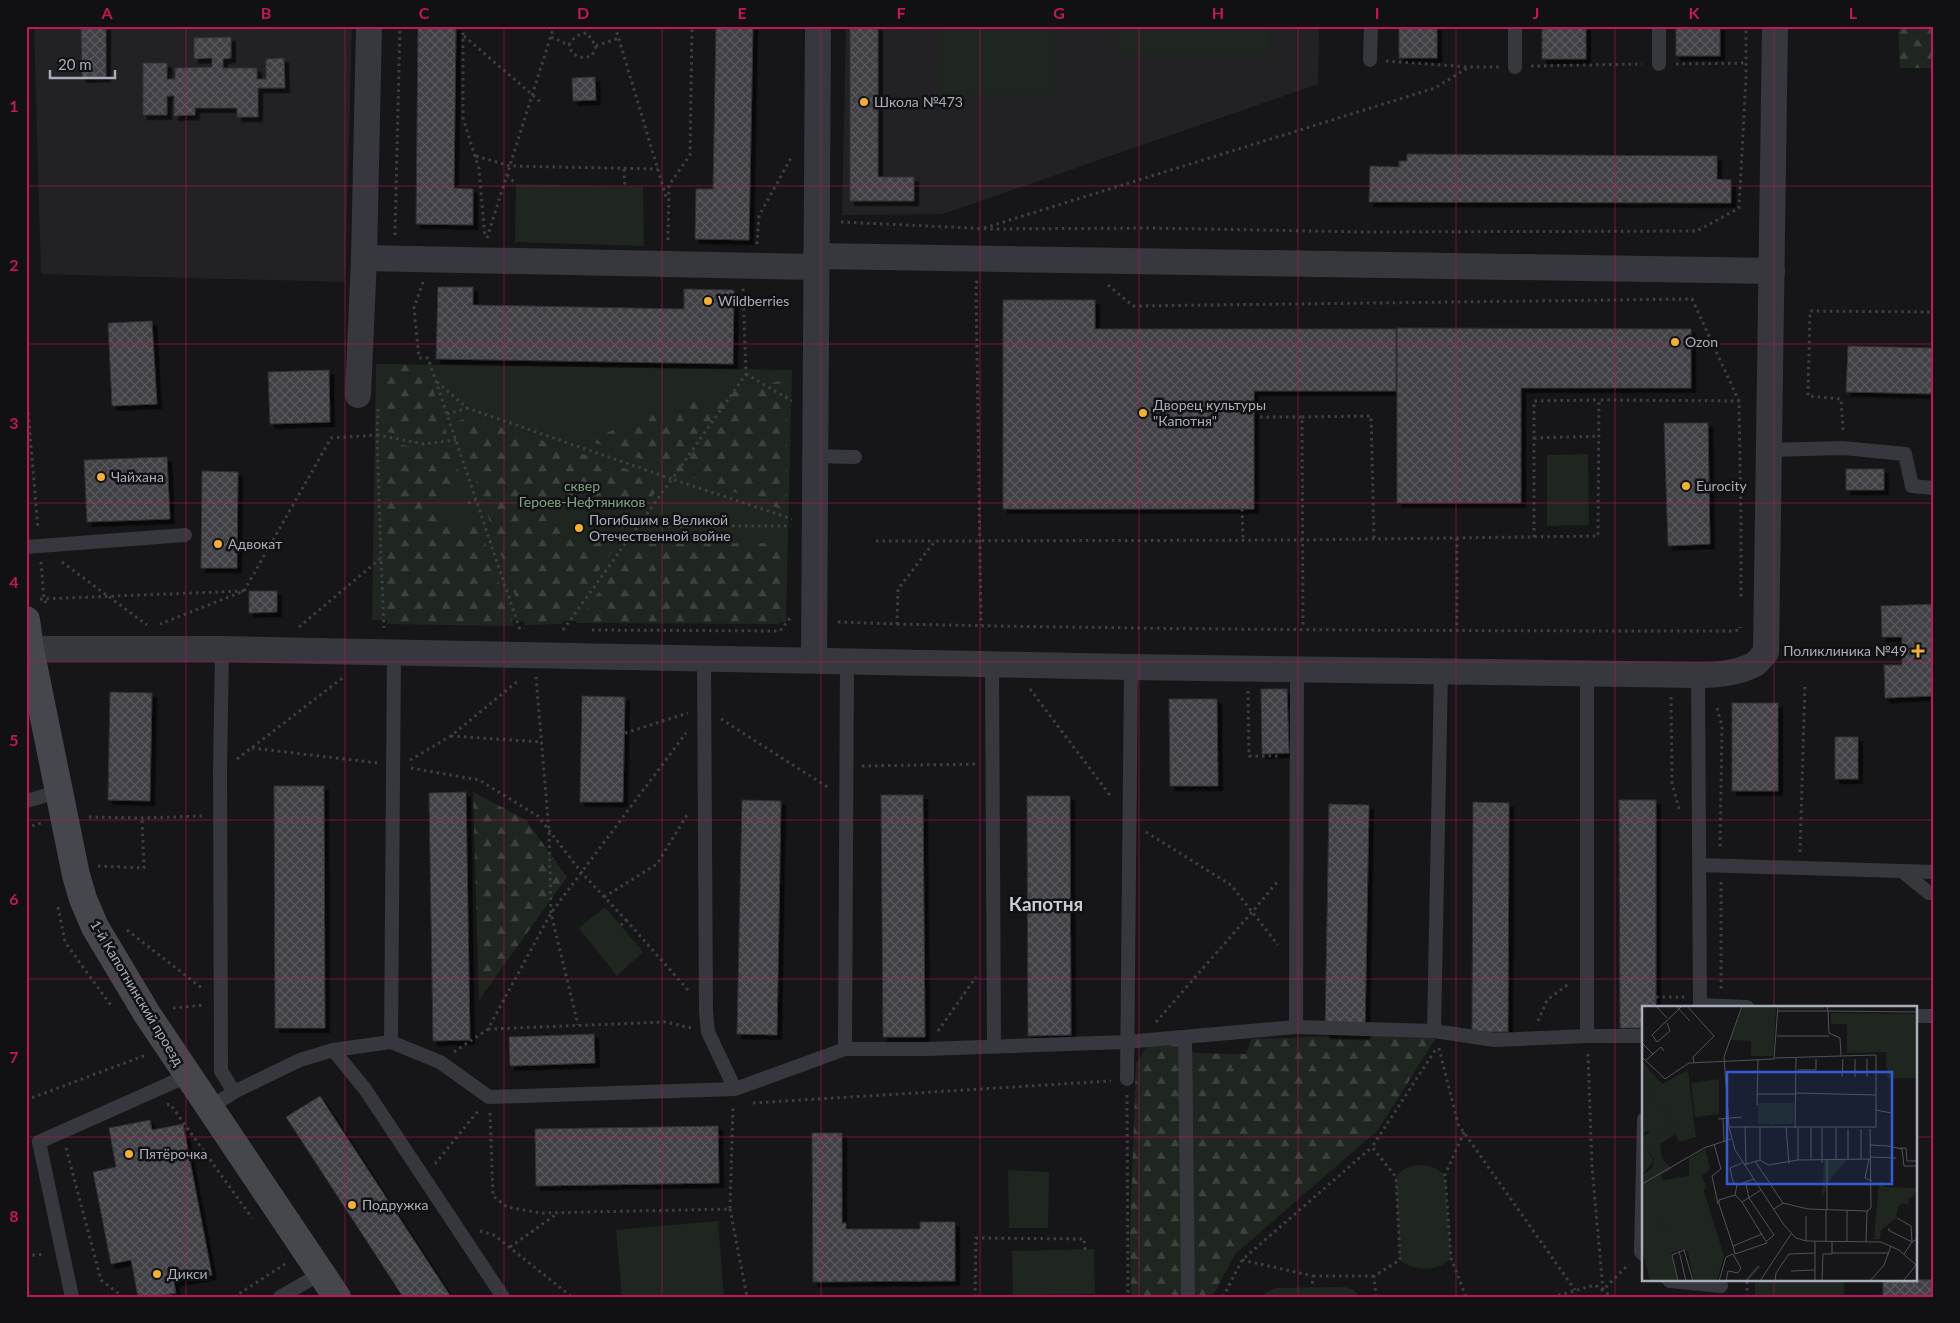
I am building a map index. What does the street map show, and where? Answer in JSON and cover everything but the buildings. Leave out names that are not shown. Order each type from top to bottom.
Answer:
[{"type":"street","points":[[358,394],[364,258],[369,26]]},
{"type":"street","points":[[814,660],[815,456],[824,260],[818,26]]},
{"type":"street","points":[[30,649],[222,649],[1587,674],[1704,675],[1742,669],[1756,663],[1766,652],[1775,26]]},
{"type":"street","points":[[364,258],[824,260],[1772,271]]},
{"type":"street","name":"1-й Капотнинский проезд","points":[[37,614],[30,649],[76,875],[83,899],[95,927],[146,1014],[337,1297]]},
{"type":"lane","points":[[1370,60],[1371,26]]},
{"type":"lane","points":[[1515,26],[1515,67]]},
{"type":"lane","points":[[1659,26],[1659,64]]},
{"type":"lane","points":[[1769,450],[1843,448],[1905,454],[1912,486],[1934,488]]},
{"type":"lane","points":[[815,456],[855,457]]},
{"type":"lane","points":[[33,546],[185,535]]},
{"type":"lane","points":[[222,649],[220,771],[221,1071],[234,1092]]},
{"type":"lane","points":[[390,1042],[396,766],[394,653]]},
{"type":"lane","points":[[704,658],[706,1012],[708,1032],[735,1089]]},
{"type":"lane","points":[[845,1048],[847,660]]},
{"type":"lane","points":[[992,663],[994,1046]]},
{"type":"lane","points":[[1127,1079],[1133,1042],[1129,822],[1132,667]]},
{"type":"lane","points":[[1296,1027],[1297,669]]},
{"type":"lane","points":[[1434,1031],[1441,671]]},
{"type":"lane","points":[[1587,674],[1587,1036]]},
{"type":"lane","points":[[1704,675],[1699,865],[1700,1006],[1734,1006]]},
{"type":"lane","points":[[26,801],[58,792]]},
{"type":"lane","points":[[1699,865],[1934,872]]},
{"type":"lane","points":[[1903,872],[1929,893],[1934,893]]},
{"type":"lane","points":[[1918,1016],[1934,1016]]},
{"type":"lane","points":[[209,1108],[234,1092],[300,1060],[333,1050],[390,1042],[440,1062],[490,1097],[735,1089],[845,1048],[925,1048],[1133,1042],[1296,1027],[1434,1031],[1495,1040],[1642,1036]]},
{"type":"lane","points":[[1185,1037],[1188,1297]]},
{"type":"lane","points":[[333,1050],[365,1089],[503,1297]]},
{"type":"lane","points":[[72,1297],[39,1142],[187,1076]]},
{"type":"lane","points":[[280,1297],[322,1273]]},
{"type":"lane","points":[[1669,1280],[1721,1287]]},
{"type":"path","points":[[400,26],[395,239],[424,278],[414,308],[419,358],[428,358],[520,630],[529,630]]},
{"type":"path","points":[[464,26],[463,118],[479,169],[486,241]]},
{"type":"path","points":[[486,241],[554,26]]},
{"type":"path","points":[[615,26],[669,205]]},
{"type":"path","points":[[668,246],[669,185],[690,155],[692,26]]},
{"type":"path","points":[[824,260],[840,222],[981,229],[1152,228],[1364,232],[1696,231],[1739,208],[1746,26]]},
{"type":"path","points":[[596,46],[587,33],[579,34],[572,39],[569,45],[570,50],[575,56],[584,59],[592,56],[596,46],[619,38]]},
{"type":"path","points":[[464,36],[542,103]]},
{"type":"path","points":[[551,37],[569,45]]},
{"type":"path","points":[[1370,60],[1469,67],[1746,63]]},
{"type":"path","points":[[981,229],[1435,88],[1469,67]]},
{"type":"path","points":[[756,246],[759,216],[794,152]]},
{"type":"path","points":[[475,156],[510,166],[658,169]]},
{"type":"path","points":[[624,169],[625,187]]},
{"type":"path","points":[[507,175],[516,184]]},
{"type":"path","points":[[477,240],[495,241]]},
{"type":"path","points":[[563,630],[746,374],[742,282]]},
{"type":"path","points":[[981,625],[978,541],[976,282],[986,282]]},
{"type":"path","points":[[1105,282],[1133,306],[1692,299],[1738,401],[1741,601]]},
{"type":"path","points":[[1843,448],[1841,399],[1808,396],[1810,311],[1934,312]]},
{"type":"path","points":[[746,374],[795,403],[795,394]]},
{"type":"path","points":[[436,382],[467,408],[794,520]]},
{"type":"path","points":[[26,387],[33,546],[44,599],[37,614]]},
{"type":"path","points":[[876,541],[1302,540],[1598,536],[1599,400]]},
{"type":"path","points":[[1534,537],[1534,401],[1738,401]]},
{"type":"path","points":[[448,414],[467,408]]},
{"type":"path","points":[[1260,417],[1371,416],[1374,539]]},
{"type":"path","points":[[1302,417],[1303,628]]},
{"type":"path","points":[[159,625],[244,591],[331,438],[377,435],[424,444],[456,440]]},
{"type":"path","points":[[377,435],[384,629]]},
{"type":"path","points":[[1534,438],[1599,436]]},
{"type":"path","points":[[468,503],[476,500]]},
{"type":"path","points":[[1242,508],[1243,540]]},
{"type":"path","points":[[794,510],[794,531]]},
{"type":"path","points":[[615,526],[794,526]]},
{"type":"path","points":[[1457,538],[1457,630]]},
{"type":"path","points":[[897,624],[898,588],[935,541]]},
{"type":"path","points":[[33,546],[109,596],[151,628],[141,628]]},
{"type":"path","points":[[297,629],[381,558]]},
{"type":"path","points":[[44,599],[244,591]]},
{"type":"path","points":[[583,630],[780,631],[793,615]]},
{"type":"path","points":[[835,615],[835,622],[897,624],[1457,630],[1732,631],[1740,630],[1740,621]]},
{"type":"path","points":[[555,630],[573,630]]},
{"type":"path","points":[[220,771],[345,675]]},
{"type":"path","points":[[1704,675],[1722,726],[1720,844],[1721,1005]]},
{"type":"path","points":[[536,676],[549,831],[551,913],[578,1025]]},
{"type":"path","points":[[396,766],[450,736],[520,679]]},
{"type":"path","points":[[1026,684],[1129,822],[1231,885],[1254,911],[1296,970]]},
{"type":"path","points":[[1800,854],[1805,685]]},
{"type":"path","points":[[1248,690],[1249,756],[1297,755]]},
{"type":"path","points":[[1671,695],[1672,783],[1682,820]]},
{"type":"path","points":[[625,733],[705,708],[846,798]]},
{"type":"path","points":[[440,1062],[488,1029],[551,913],[705,708]]},
{"type":"path","points":[[450,736],[542,742]]},
{"type":"path","points":[[252,748],[396,766],[479,780],[538,816],[580,872],[626,920],[706,1012]]},
{"type":"path","points":[[846,766],[992,764]]},
{"type":"path","points":[[604,897],[656,864],[705,788]]},
{"type":"path","points":[[84,816],[142,818],[221,815]]},
{"type":"path","points":[[92,866],[144,868],[142,818]]},
{"type":"path","points":[[1720,844],[1729,849]]},
{"type":"path","points":[[1133,1042],[1254,911],[1297,857]]},
{"type":"path","points":[[621,926],[626,920]]},
{"type":"path","points":[[121,926],[222,1003]]},
{"type":"path","points":[[925,1048],[994,952]]},
{"type":"path","points":[[1531,1038],[1548,1000],[1587,972]]},
{"type":"path","points":[[1656,997],[1687,997]]},
{"type":"path","points":[[488,1029],[666,1022],[708,1032]]},
{"type":"path","points":[[1587,1036],[1592,1166],[1603,1290]]},
{"type":"path","points":[[1223,1297],[1242,1260],[1372,1147],[1439,1046],[1458,1124],[1575,1290]]},
{"type":"path","points":[[26,1100],[146,1055]]},
{"type":"path","points":[[743,1103],[1127,1079],[1128,1297]]},
{"type":"path","points":[[433,1166],[490,1097]]},
{"type":"path","points":[[490,1097],[493,1196],[507,1208],[540,1213],[730,1209]]},
{"type":"path","points":[[161,1107],[170,1104],[256,1224]]},
{"type":"path","points":[[733,1104],[730,1209],[747,1297]]},
{"type":"path","points":[[1464,1132],[1445,1174],[1452,1258],[1466,1297]]},
{"type":"path","points":[[64,1140],[101,1280],[123,1297]]},
{"type":"path","points":[[1242,1260],[1313,1276],[1374,1276],[1400,1260],[1396,1177],[1372,1147]]},
{"type":"path","points":[[510,1247],[559,1212]]},
{"type":"path","points":[[456,1224],[494,1235],[572,1297]]},
{"type":"path","points":[[975,1297],[976,1238],[1084,1239],[1085,1250]]},
{"type":"path","points":[[26,1256],[46,1253]]},
{"type":"path","points":[[1603,1290],[1642,1254]]},
{"type":"path","points":[[234,1297],[285,1264],[279,1256]]},
{"type":"path","points":[[1312,1288],[1313,1276]]},
{"type":"path","points":[[1374,1276],[1376,1297]]},
{"type":"path","points":[[1747,1280],[1747,1297]]},
{"type":"path","points":[[1552,1297],[1595,1285],[1612,1297]]},
{"type":"shaded area","points":[[34,26],[352,26],[345,282],[41,274]]},
{"type":"shaded area","points":[[846,26],[1319,26],[1318,84],[943,214],[842,215]]},
{"type":"green space","points":[[941,26],[1055,26],[1054,96],[940,94]]},
{"type":"green space","points":[[1118,26],[1270,26],[1269,55],[1118,53]]},
{"type":"green space","points":[[1898,26],[1934,26],[1934,68],[1900,68]]},
{"type":"green space","points":[[516,184],[643,187],[644,246],[515,242]]},
{"type":"green space","name":"сквер Героев-Нефтяников","points":[[376,364],[792,370],[786,622],[372,620]]},
{"type":"green space","points":[[386,364],[426,366],[447,435],[421,439],[382,431]]},
{"type":"green space","points":[[787,379],[787,511],[587,440],[677,406]]},
{"type":"green space","points":[[470,416],[662,481],[643,512],[565,511],[565,539],[620,540],[562,624],[525,625],[456,422]]},
{"type":"green space","points":[[381,440],[426,450],[451,447],[463,487],[440,496],[435,503],[443,524],[450,526],[476,517],[514,626],[387,624]]},
{"type":"green space","points":[[1588,454],[1589,525],[1547,526],[1547,455]]},
{"type":"green space","points":[[784,543],[786,611],[779,624],[576,623],[634,544]]},
{"type":"green space","points":[[473,792],[526,820],[567,877],[479,1000]]},
{"type":"green space","points":[[605,907],[643,952],[617,976],[579,928]]},
{"type":"green space","points":[[1439,1033],[1378,1130],[1235,1254],[1212,1297],[1131,1297],[1130,1234],[1136,1063],[1148,1045],[1186,1043],[1194,1053],[1246,1054],[1251,1039]]},
{"type":"green space","points":[[1420,1165],[1433,1167],[1445,1175],[1451,1258],[1440,1266],[1426,1269],[1412,1267],[1400,1260],[1396,1177],[1406,1168]]},
{"type":"green space","points":[[1008,1170],[1049,1172],[1048,1228],[1009,1228]]},
{"type":"green space","points":[[718,1221],[724,1297],[622,1297],[616,1230]]},
{"type":"green space","points":[[1094,1249],[1095,1294],[1013,1295],[1012,1251]]},
{"type":"green space","points":[[1755,1280],[1844,1280],[1844,1297],[1755,1297]]},
{"type":"green space","points":[[1345,1287],[1354,1290],[1359,1297],[1262,1297],[1266,1292],[1276,1288]]},
{"type":"place","name":"Школа №473","points":[[864,102]]},
{"type":"place","name":"Wildberries","points":[[708,301]]},
{"type":"place","name":"Ozon","points":[[1675,342]]},
{"type":"place","name":"Дворец культуры \"Капотня\"","points":[[1143,413]]},
{"type":"place","name":"Чайхана","points":[[101,477]]},
{"type":"place","name":"Eurocity","points":[[1686,486]]},
{"type":"place","name":"Погибшим в Великой Отечественной войне","points":[[579,528]]},
{"type":"place","name":"Адвокат","points":[[218,544]]},
{"type":"place","name":"Поликлиника №49","points":[[1918,651]]},
{"type":"place","name":"Пятёрочка","points":[[129,1154]]},
{"type":"place","name":"Подружка","points":[[352,1205]]},
{"type":"place","name":"Дикси","points":[[157,1274]]},
{"type":"district","name":"Капотня","points":[[1046,904]]}]
